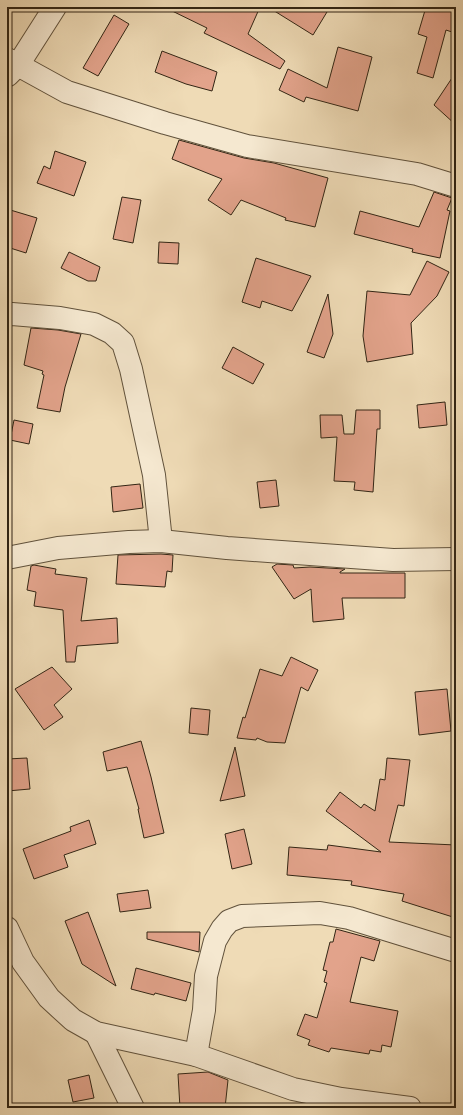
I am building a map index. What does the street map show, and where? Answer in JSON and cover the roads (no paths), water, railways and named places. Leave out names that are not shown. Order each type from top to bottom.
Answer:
[{"type":"street","points":[[55,7],[11,67],[67,92],[165,123],[247,146],[417,174],[456,186]]},
{"type":"street","points":[[7,315],[12,314],[60,318],[94,324],[112,333],[123,343],[131,369],[154,475],[161,541]]},
{"type":"street","points":[[7,558],[58,548],[161,541],[227,548],[393,560],[456,558]]},
{"type":"street","points":[[196,1055],[204,1010],[206,976],[215,941],[229,921],[242,916],[320,913],[349,918],[456,951]]},
{"type":"street","points":[[7,928],[23,962],[49,998],[73,1020],[96,1033],[196,1055],[293,1088],[340,1099],[410,1108]]},
{"type":"street","points":[[96,1033],[132,1108]]}]
